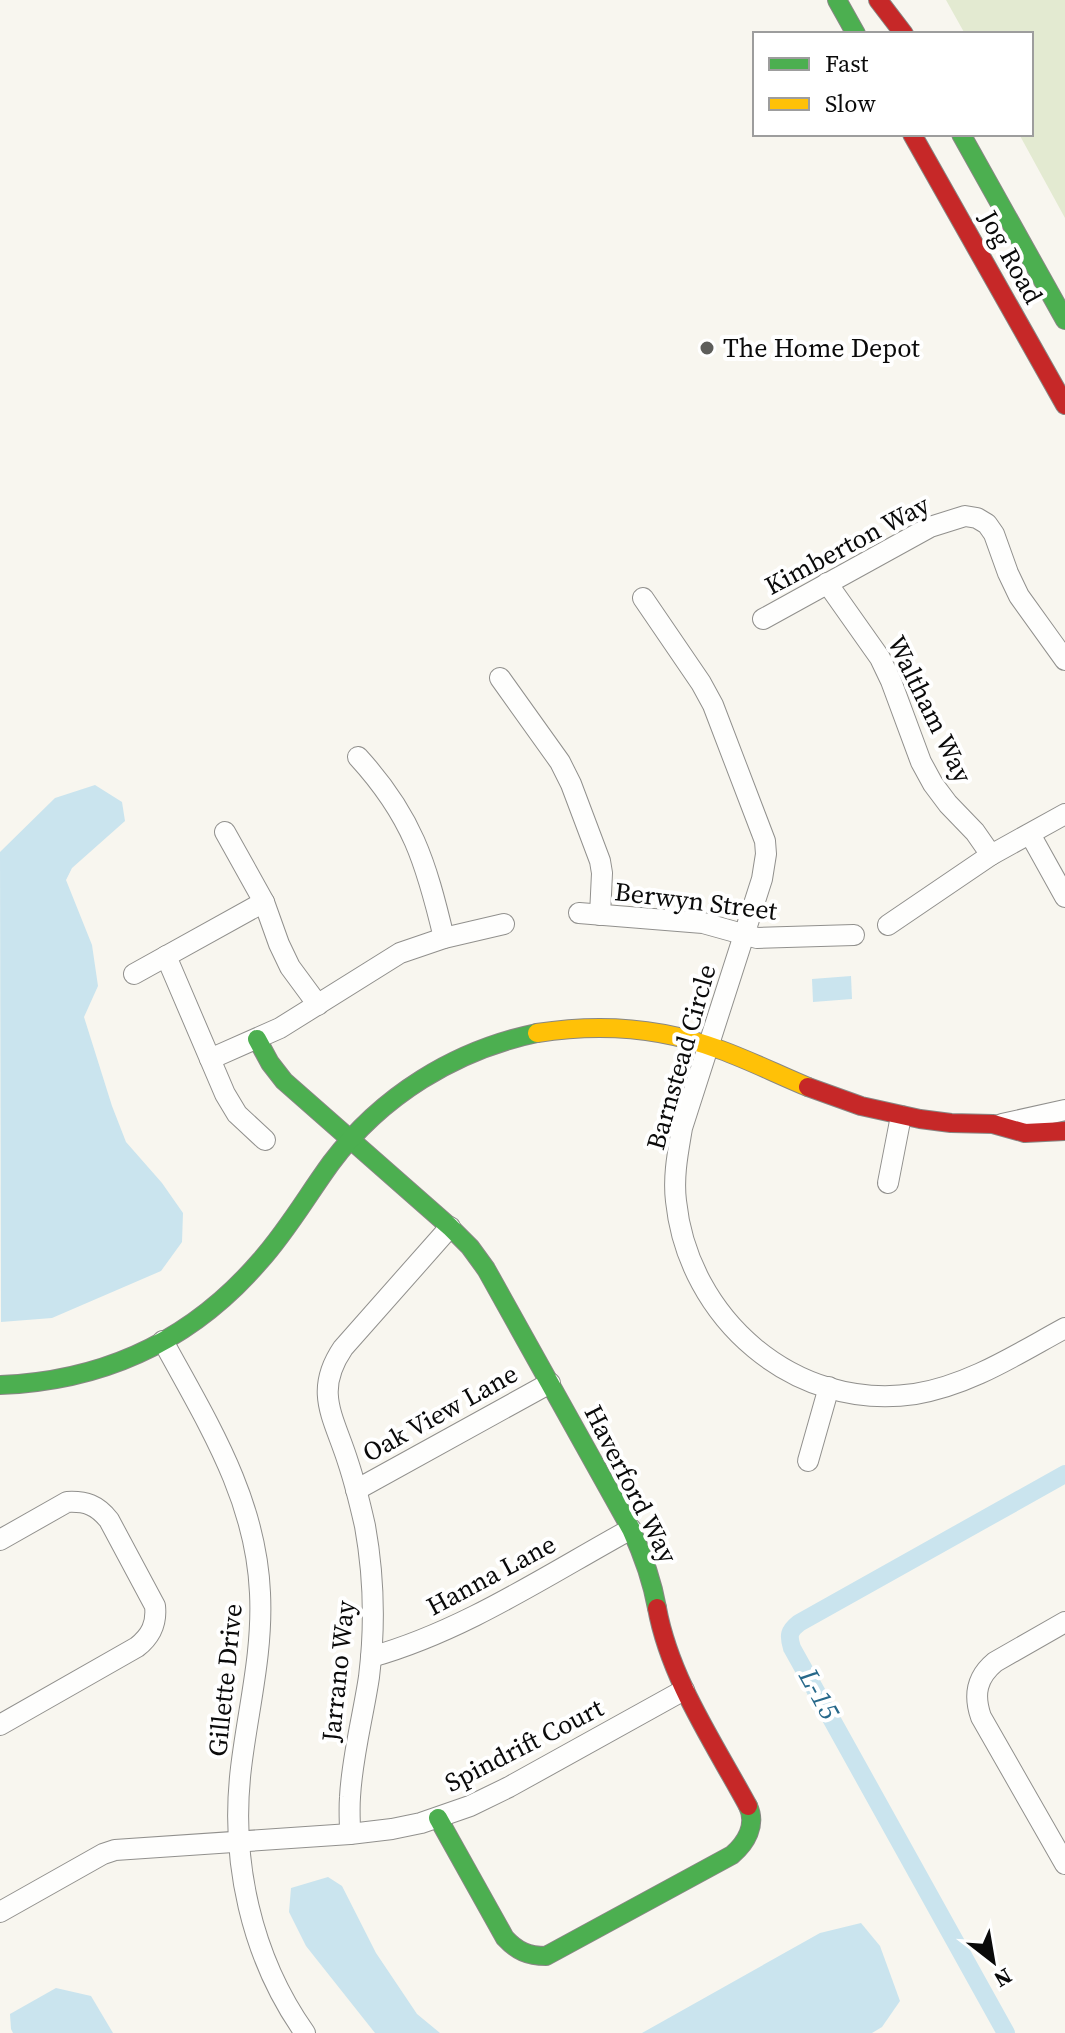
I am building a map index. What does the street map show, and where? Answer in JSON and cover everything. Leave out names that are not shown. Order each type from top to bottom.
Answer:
[{"type":"street","points":[[837,0],[855,32]]},
{"type":"street","points":[[878,0],[902,32]]},
{"type":"street","points":[[886,0],[903,32]]},
{"type":"street","name":"Jog Road","points":[[913,136],[1065,405]]},
{"type":"street","name":"Jog Road","points":[[962,136],[1065,320]]},
{"type":"street","name":"Kimberton Way","points":[[763,619],[930,527],[965,516],[987,524],[994,534],[1019,596],[1065,660]]},
{"type":"street","name":"Waltham Way","points":[[827,583],[880,658],[921,762],[933,784],[991,855]]},
{"type":"street","name":"Barnstead Circle","points":[[643,598],[713,705],[765,841],[765,867],[682,1128],[677,1156],[676,1199],[680,1227],[688,1255],[706,1294],[723,1317],[765,1357],[829,1387],[853,1393],[911,1394],[939,1389],[967,1380],[1065,1328]]},
{"type":"street","points":[[500,678],[553,751],[571,784],[600,861],[600,915]]},
{"type":"street","points":[[358,757],[397,806],[415,838],[432,885],[444,938]]},
{"type":"street","points":[[888,925],[991,855],[1065,814]]},
{"type":"street","points":[[225,832],[264,902],[290,967],[318,1005]]},
{"type":"street","points":[[1030,834],[1065,897]]},
{"type":"street","points":[[134,974],[264,902]]},
{"type":"street","name":"Berwyn Street","points":[[579,913],[703,923],[744,936],[770,939],[854,935]]},
{"type":"street","points":[[210,1059],[280,1028],[400,953],[444,938],[504,924]]},
{"type":"street","points":[[166,956],[225,1094],[237,1114],[265,1140]]},
{"type":"street","points":[[0,1385],[63,1378],[103,1368],[163,1341],[195,1321],[249,1275],[276,1243],[350,1140],[392,1100],[436,1070],[472,1052],[510,1039],[550,1030],[590,1027],[630,1028],[670,1034],[709,1045],[831,1097],[901,1116],[949,1123],[998,1125],[1027,1134],[1065,1131]]},
{"type":"street","name":"Haverford Way","points":[[257,1039],[284,1081],[450,1227],[486,1269],[631,1529],[653,1584],[669,1656],[684,1690],[751,1813],[752,1825],[742,1847],[732,1855],[546,1956],[534,1957],[522,1954],[505,1938],[438,1818]]},
{"type":"street","points":[[998,1125],[1065,1110]]},
{"type":"street","points":[[888,1183],[901,1116]]},
{"type":"street","name":"Jarrano Way","points":[[350,1834],[351,1784],[371,1657],[371,1576],[356,1490],[326,1393],[331,1369],[343,1348],[450,1227]]},
{"type":"street","name":"Gillette Drive","points":[[163,1341],[225,1454],[241,1493],[255,1548],[261,1634],[241,1768],[238,1841],[243,1883],[253,1925],[268,1966],[305,2033]]},
{"type":"street","name":"Oak View Lane","points":[[356,1490],[550,1383]]},
{"type":"street","points":[[808,1461],[829,1387]]},
{"type":"street","points":[[0,1540],[67,1502],[91,1504],[109,1520],[155,1606],[156,1618],[146,1640],[137,1647],[0,1725]]},
{"type":"street","name":"Hanna Lane","points":[[371,1657],[431,1637],[469,1619],[631,1529]]},
{"type":"street","points":[[1065,1622],[995,1662],[985,1670],[976,1693],[981,1717],[1065,1864]]},
{"type":"street","name":"Spindrift Court","points":[[0,1912],[115,1850],[350,1834],[392,1829],[438,1818],[509,1787],[684,1690]]},
{"type":"green space","points":[[946,0],[1065,0],[1065,218],[1020,136],[1033,136],[1033,32],[964,32]]},
{"type":"water","points":[[95,785],[122,802],[125,821],[72,868],[66,880],[92,945],[98,986],[84,1017],[126,1142],[162,1183],[183,1213],[182,1242],[161,1271],[52,1318],[1,1322],[0,852],[55,798]]},
{"type":"water","points":[[851,976],[852,999],[813,1002],[812,979]]},
{"type":"water","points":[[328,1877],[342,1886],[376,1953],[417,2014],[440,2033],[375,2033],[306,1946],[289,1912],[291,1888]]},
{"type":"water","points":[[861,1923],[880,1946],[900,2001],[882,2027],[872,2033],[642,2033],[820,1933]]},
{"type":"water","points":[[56,1988],[91,1996],[113,2033],[13,2033],[10,2014]]},
{"type":"waterway","name":"L-15","points":[[1006,2033],[792,1648],[790,1636],[799,1623],[1065,1474]]},
{"type":"traffic: fast","points":[[837,0],[855,32]]},
{"type":"traffic: fast","points":[[962,136],[1065,320]]},
{"type":"traffic: fast","points":[[0,1385],[38,1382],[110,1365],[175,1334],[234,1289],[270,1250],[351,1139],[397,1097],[422,1079],[477,1051],[537,1033]]},
{"type":"traffic: fast","points":[[257,1039],[284,1081],[450,1227],[486,1269],[631,1529],[647,1568],[657,1608]]},
{"type":"traffic: fast","points":[[438,1818],[505,1938],[523,1952],[546,1956],[732,1855],[742,1845],[751,1827],[748,1806]]},
{"type":"traffic: slow","points":[[537,1033],[607,1028],[676,1036],[732,1054],[808,1087]]},
{"type":"traffic: jam","points":[[878,0],[902,32]]},
{"type":"traffic: jam","points":[[913,136],[1065,405]]},
{"type":"traffic: jam","points":[[808,1087],[861,1106],[920,1119],[993,1124],[1025,1133],[1065,1131]]},
{"type":"traffic: jam","points":[[657,1608],[663,1634],[683,1685],[748,1806]]},
{"type":"place","name":"The Home Depot","points":[[707,348]]}]
